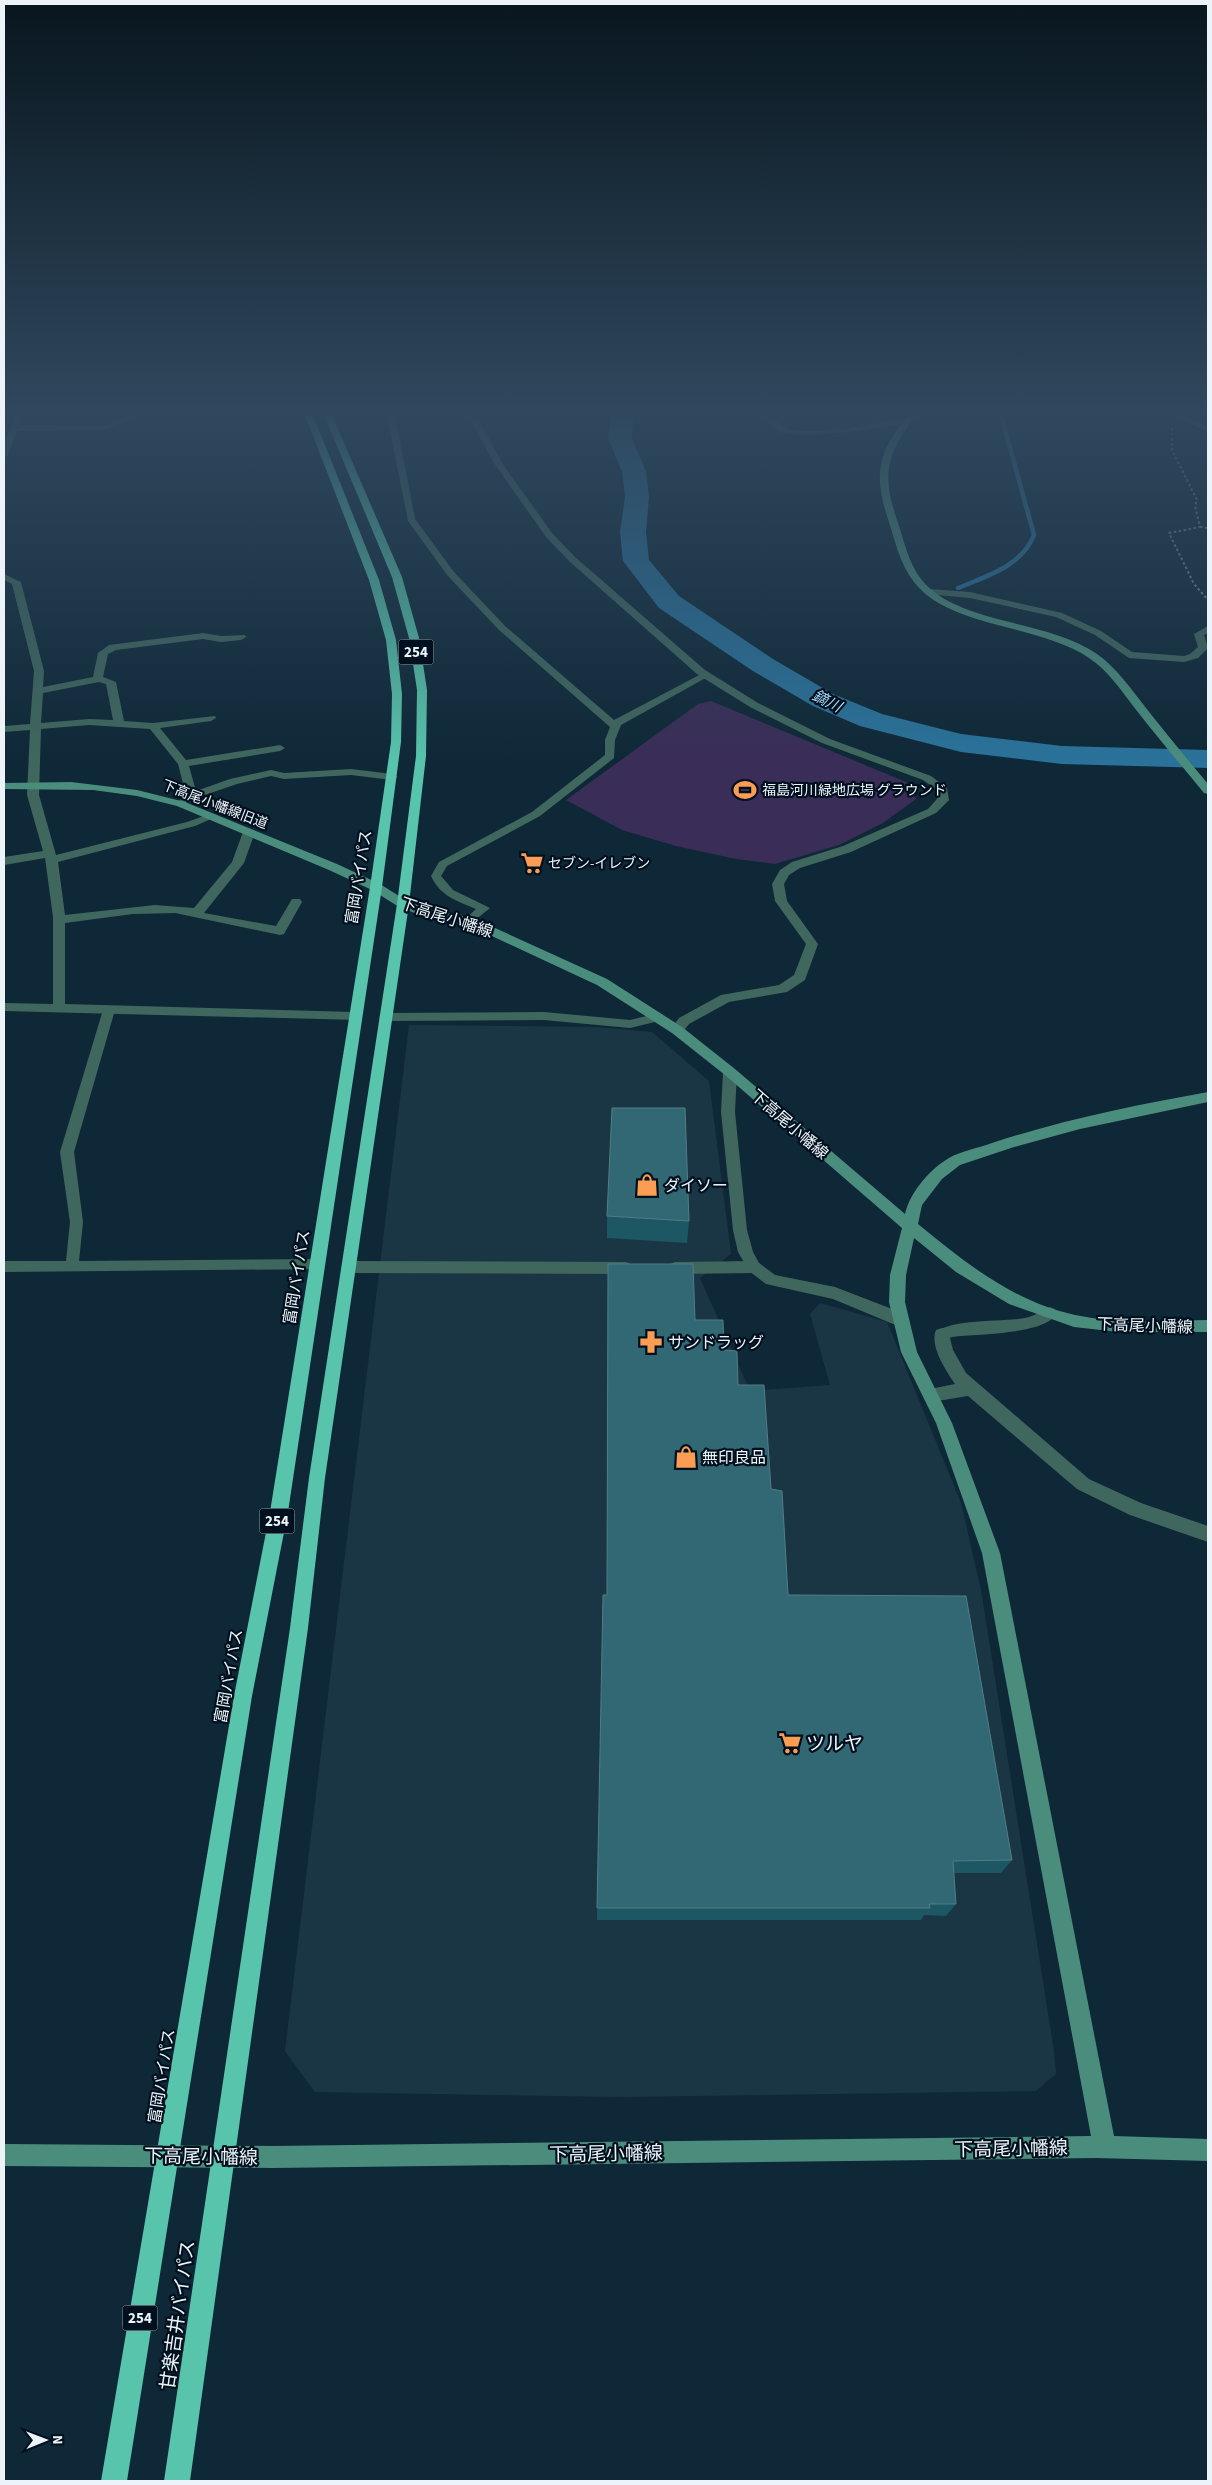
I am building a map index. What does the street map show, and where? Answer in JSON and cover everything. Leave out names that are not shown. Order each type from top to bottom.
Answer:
[{"type":"highway","name":"富岡バイパス","points":[[167,2154],[243,1696],[279,1512],[392,777],[397,717],[395,667],[391,640],[374,580],[354,531]]},
{"type":"highway","name":"254","points":[[224,2156],[348,1266],[403,904],[421,756],[422,698],[414,638],[397,577],[377,531]]},
{"type":"highway","name":"甘楽吉井バイパス","points":[[114,2481],[167,2154]]},
{"type":"highway","name":"甘楽吉井バイパス","points":[[177,2481],[224,2156]]},
{"type":"street","points":[[546,531],[579,566],[659,637],[706,675],[754,705],[826,741],[927,778],[941,788],[943,800],[932,811],[847,849],[796,865],[784,873],[778,884],[781,901],[812,944],[800,977],[782,989],[726,998],[684,1021],[677,1030]]},
{"type":"street","points":[[896,531],[910,570],[929,592],[966,611],[1045,633],[1085,652],[1104,665],[1208,791]]},
{"type":"street","points":[[4,577],[16,582],[39,671],[32,785],[33,795],[51,857],[59,920],[60,1009]]},
{"type":"street","points":[[929,592],[970,595],[1059,615],[1098,633],[1129,655],[1184,659],[1194,656],[1203,648],[1199,634],[1208,629]]},
{"type":"street","points":[[98,679],[103,653],[113,647],[203,636],[221,639],[241,637]]},
{"type":"street","points":[[37,691],[92,682],[98,679],[111,682],[119,723]]},
{"type":"street","points":[[4,729],[90,722],[153,726],[211,718]]},
{"type":"street","points":[[153,726],[183,764],[192,796]]},
{"type":"street","points":[[183,764],[280,748]]},
{"type":"street","points":[[181,804],[192,796],[234,781],[271,773],[284,776],[350,772],[392,777]]},
{"type":"street","name":"下高尾小幡線旧道","points":[[4,786],[32,785],[121,789],[181,804],[376,887]]},
{"type":"street","points":[[4,861],[51,857],[191,824],[212,816]]},
{"type":"street","points":[[197,913],[238,863],[249,832]]},
{"type":"street","name":"下高尾小幡線","points":[[376,887],[403,904],[428,914],[469,921],[595,978],[660,1017],[730,1072],[848,1175],[960,1268],[1014,1300],[1074,1321],[1119,1326],[1208,1326]]},
{"type":"street","points":[[59,920],[164,908],[197,913],[201,916],[280,931],[296,902]]},
{"type":"street","points":[[4,1007],[354,1017]]},
{"type":"street","points":[[730,1072],[728,1112],[740,1230],[746,1252],[754,1267],[771,1280],[835,1294],[899,1319]]},
{"type":"street","points":[[1105,2148],[991,1553],[944,1423],[909,1352],[899,1319],[897,1302],[898,1275],[915,1203],[937,1175],[955,1161],[1012,1142],[1080,1124],[1208,1098]]},
{"type":"street","points":[[942,1335],[945,1351],[960,1378],[1033,1443],[1083,1484],[1136,1509],[1208,1534]]},
{"type":"street","points":[[931,1395],[972,1388]]},
{"type":"street","name":"下高尾小幡線","points":[[4,2155],[167,2154],[224,2156],[1105,2148],[1208,2150]]},
{"type":"lane","points":[[420,531],[451,574],[502,628],[616,726]]},
{"type":"lane","points":[[469,921],[484,908],[448,892],[438,883],[436,876],[443,864],[548,806],[610,756],[610,740],[617,723],[706,675]]},
{"type":"lane","points":[[71,1266],[75,1253],[76,1217],[66,1166],[67,1152],[109,1010]]},
{"type":"lane","points":[[385,1017],[544,1016],[630,1024],[660,1017]]},
{"type":"lane","points":[[4,1267],[317,1266]]},
{"type":"lane","points":[[348,1266],[636,1268]]},
{"type":"lane","points":[[664,1268],[754,1267]]},
{"type":"lane","points":[[942,1335],[950,1331],[1032,1323],[1050,1314]]},
{"type":"path","points":[[1180,531],[1169,533],[1194,584],[1208,600]]},
{"type":"shaded area","name":"福島河川緑地広場 グラウンド","points":[[711,701],[906,782],[916,799],[883,823],[839,845],[775,864],[736,859],[676,846],[622,830],[566,800],[698,704]]},
{"type":"shaded area","points":[[409,1025],[596,1027],[652,1032],[709,1081],[731,1254],[700,1278],[750,1391],[830,1385],[810,1314],[820,1303],[887,1322],[961,1503],[981,1590],[1054,2051],[1056,2074],[1036,2091],[620,2097],[315,2092],[285,2051]]},
{"type":"building","name":"ダイソー","points":[[612,1108],[685,1108],[689,1221],[607,1216]]},
{"type":"building","name":"ツルヤ","points":[[608,1264],[693,1264],[695,1320],[723,1320],[724,1350],[737,1351],[738,1385],[764,1385],[771,1489],[782,1491],[788,1595],[966,1596],[1012,1860],[953,1861],[956,1904],[929,1904],[930,1908],[597,1908],[603,1595],[607,1595]]},
{"type":"waterway","name":"鏑川","points":[[633,531],[636,561],[669,602],[763,665],[823,700],[871,720],[961,743],[1062,755],[1208,759]]},
{"type":"waterway","points":[[958,588],[992,574],[1012,562],[1028,546],[1034,535],[1033,531]]},
{"type":"place","name":"福島河川緑地広場 グラウンド","points":[[745,790]]},
{"type":"place","name":"セブン-イレブン","points":[[532,863]]},
{"type":"place","name":"ダイソー","points":[[647,1185]]},
{"type":"place","name":"サンドラッグ","points":[[651,1342]]},
{"type":"place","name":"無印良品","points":[[686,1457]]},
{"type":"place","name":"ツルヤ","points":[[790,1743]]}]
